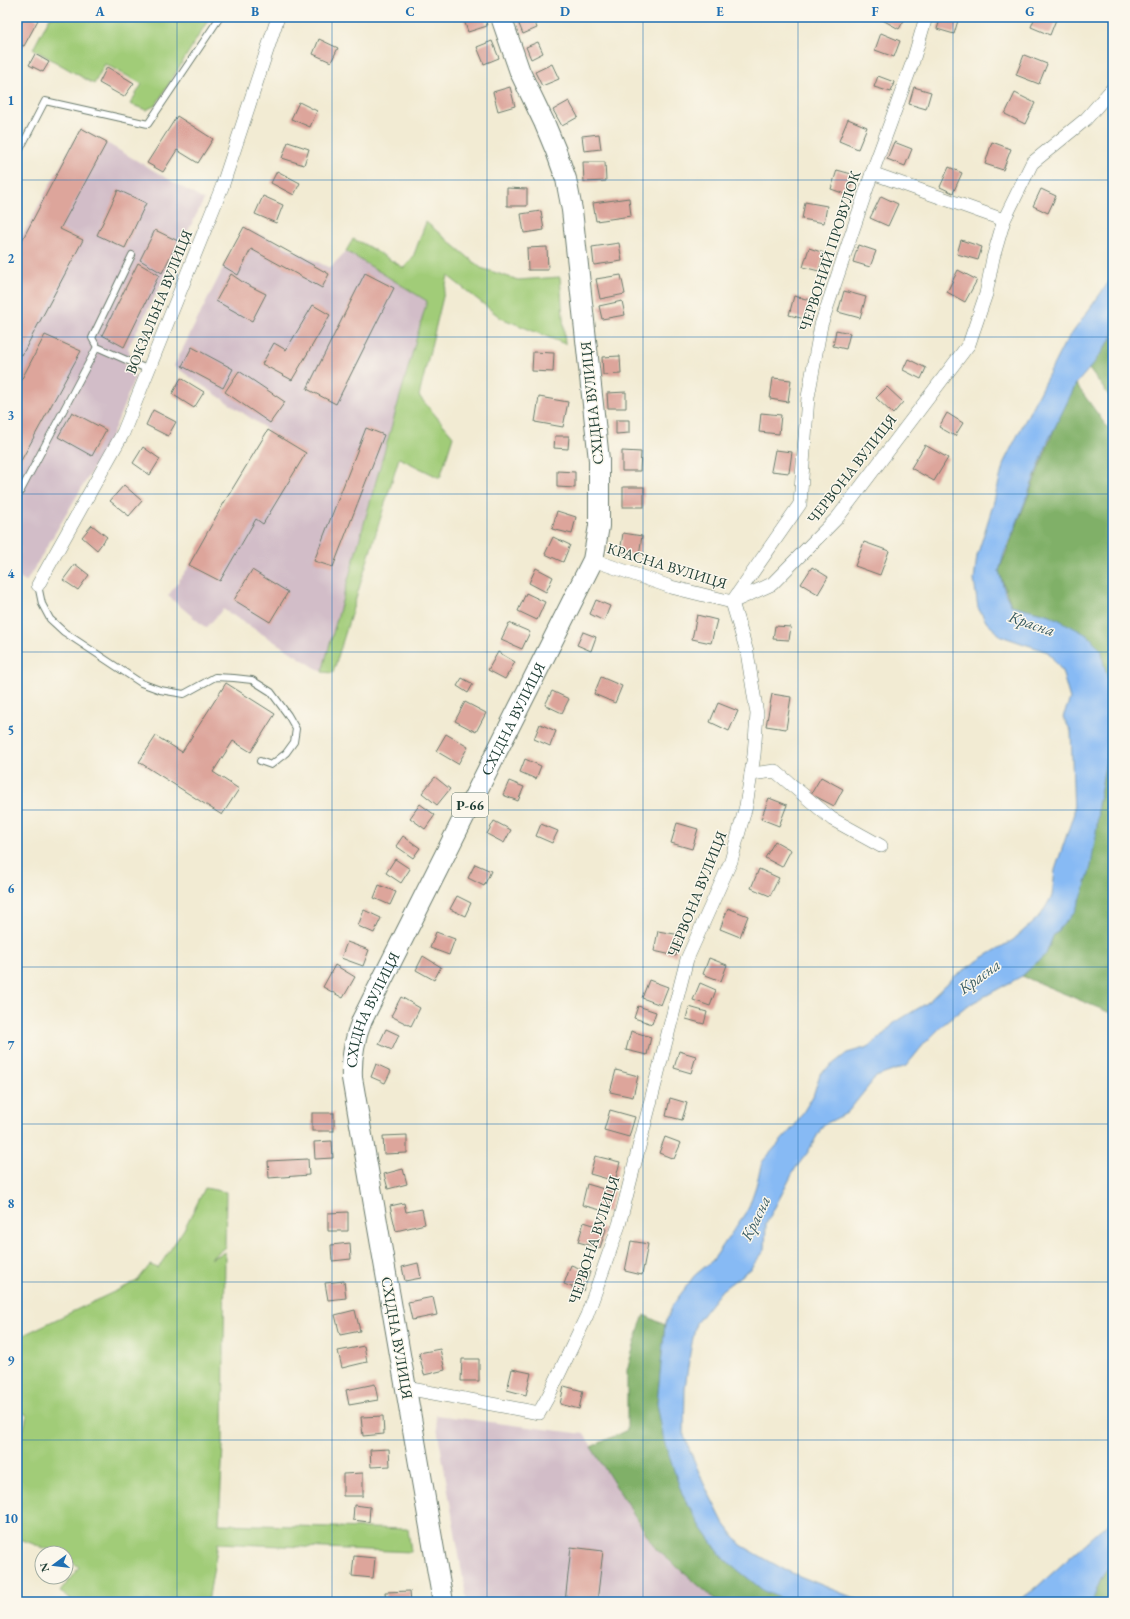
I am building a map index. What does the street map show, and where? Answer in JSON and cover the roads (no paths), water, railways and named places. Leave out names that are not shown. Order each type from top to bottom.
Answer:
[{"type":"main road","name":"СХІДНА ВУЛИЦЯ","points":[[443,1602],[352,1078],[351,1063],[353,1048],[362,1020],[592,560],[599,526],[599,460],[572,210],[566,179],[544,122],[520,72],[500,17]]},
{"type":"street","name":"ВОКЗАЛЬНА ВУЛИЦЯ","points":[[38,585],[123,433],[222,187],[278,17]]},
{"type":"street","name":"ЧЕРВОНИЙ ПРОВУЛОК","points":[[732,602],[800,504],[808,397],[821,325],[926,17]]},
{"type":"street","name":"ЧЕРВОНА ВУЛИЦЯ","points":[[406,1388],[538,1413],[549,1395],[587,1315],[619,1225],[687,959],[731,861],[746,806],[752,774],[757,714],[747,652],[732,602],[772,584],[838,517],[969,344],[986,294],[993,258],[1004,220],[1032,163],[1086,119],[1113,88]]},
{"type":"street","points":[[872,173],[1004,220]]},
{"type":"street","name":"КРАСНА ВУЛИЦЯ","points":[[592,560],[671,588],[732,602]]},
{"type":"street","points":[[752,774],[775,771],[832,819],[881,846]]},
{"type":"lane","points":[[17,155],[45,101],[148,124],[220,17]]},
{"type":"lane","points":[[132,255],[92,338],[97,347],[149,370]]},
{"type":"lane","points":[[17,495],[19,494],[97,347]]},
{"type":"lane","points":[[38,585],[42,604],[50,619],[64,632],[141,682],[160,690],[184,694],[215,677],[234,678],[252,680],[271,692],[288,715],[296,729],[294,742],[286,753],[271,765],[260,761]]},
{"type":"water","name":"Красна","points":[[1113,276],[1113,336],[1094,363],[1076,384],[1049,439],[1004,554],[999,571],[1005,593],[1011,605],[1050,615],[1089,636],[1102,651],[1103,661],[1111,691],[1113,721],[1098,805],[1097,826],[1091,866],[1083,893],[1075,911],[1053,936],[1046,954],[1022,976],[965,1007],[945,1023],[924,1044],[906,1066],[876,1077],[847,1113],[823,1125],[808,1152],[795,1169],[766,1224],[765,1250],[750,1269],[722,1290],[696,1323],[685,1388],[684,1436],[703,1482],[723,1522],[741,1545],[785,1570],[861,1601],[868,1602],[789,1602],[764,1591],[723,1558],[701,1527],[682,1494],[664,1441],[657,1403],[665,1325],[672,1306],[694,1276],[713,1260],[748,1209],[762,1162],[796,1124],[813,1096],[820,1074],[847,1053],[868,1047],[880,1038],[894,1023],[927,1003],[955,976],[1013,940],[1041,915],[1052,896],[1055,870],[1074,813],[1071,731],[1063,717],[1070,699],[1062,671],[1048,652],[1001,636],[987,623],[978,608],[974,580],[977,556],[993,505],[1004,462],[1063,346]]},
{"type":"water","points":[[1113,1519],[1113,1560],[1102,1576],[1092,1602],[1016,1602],[1029,1594]]}]
